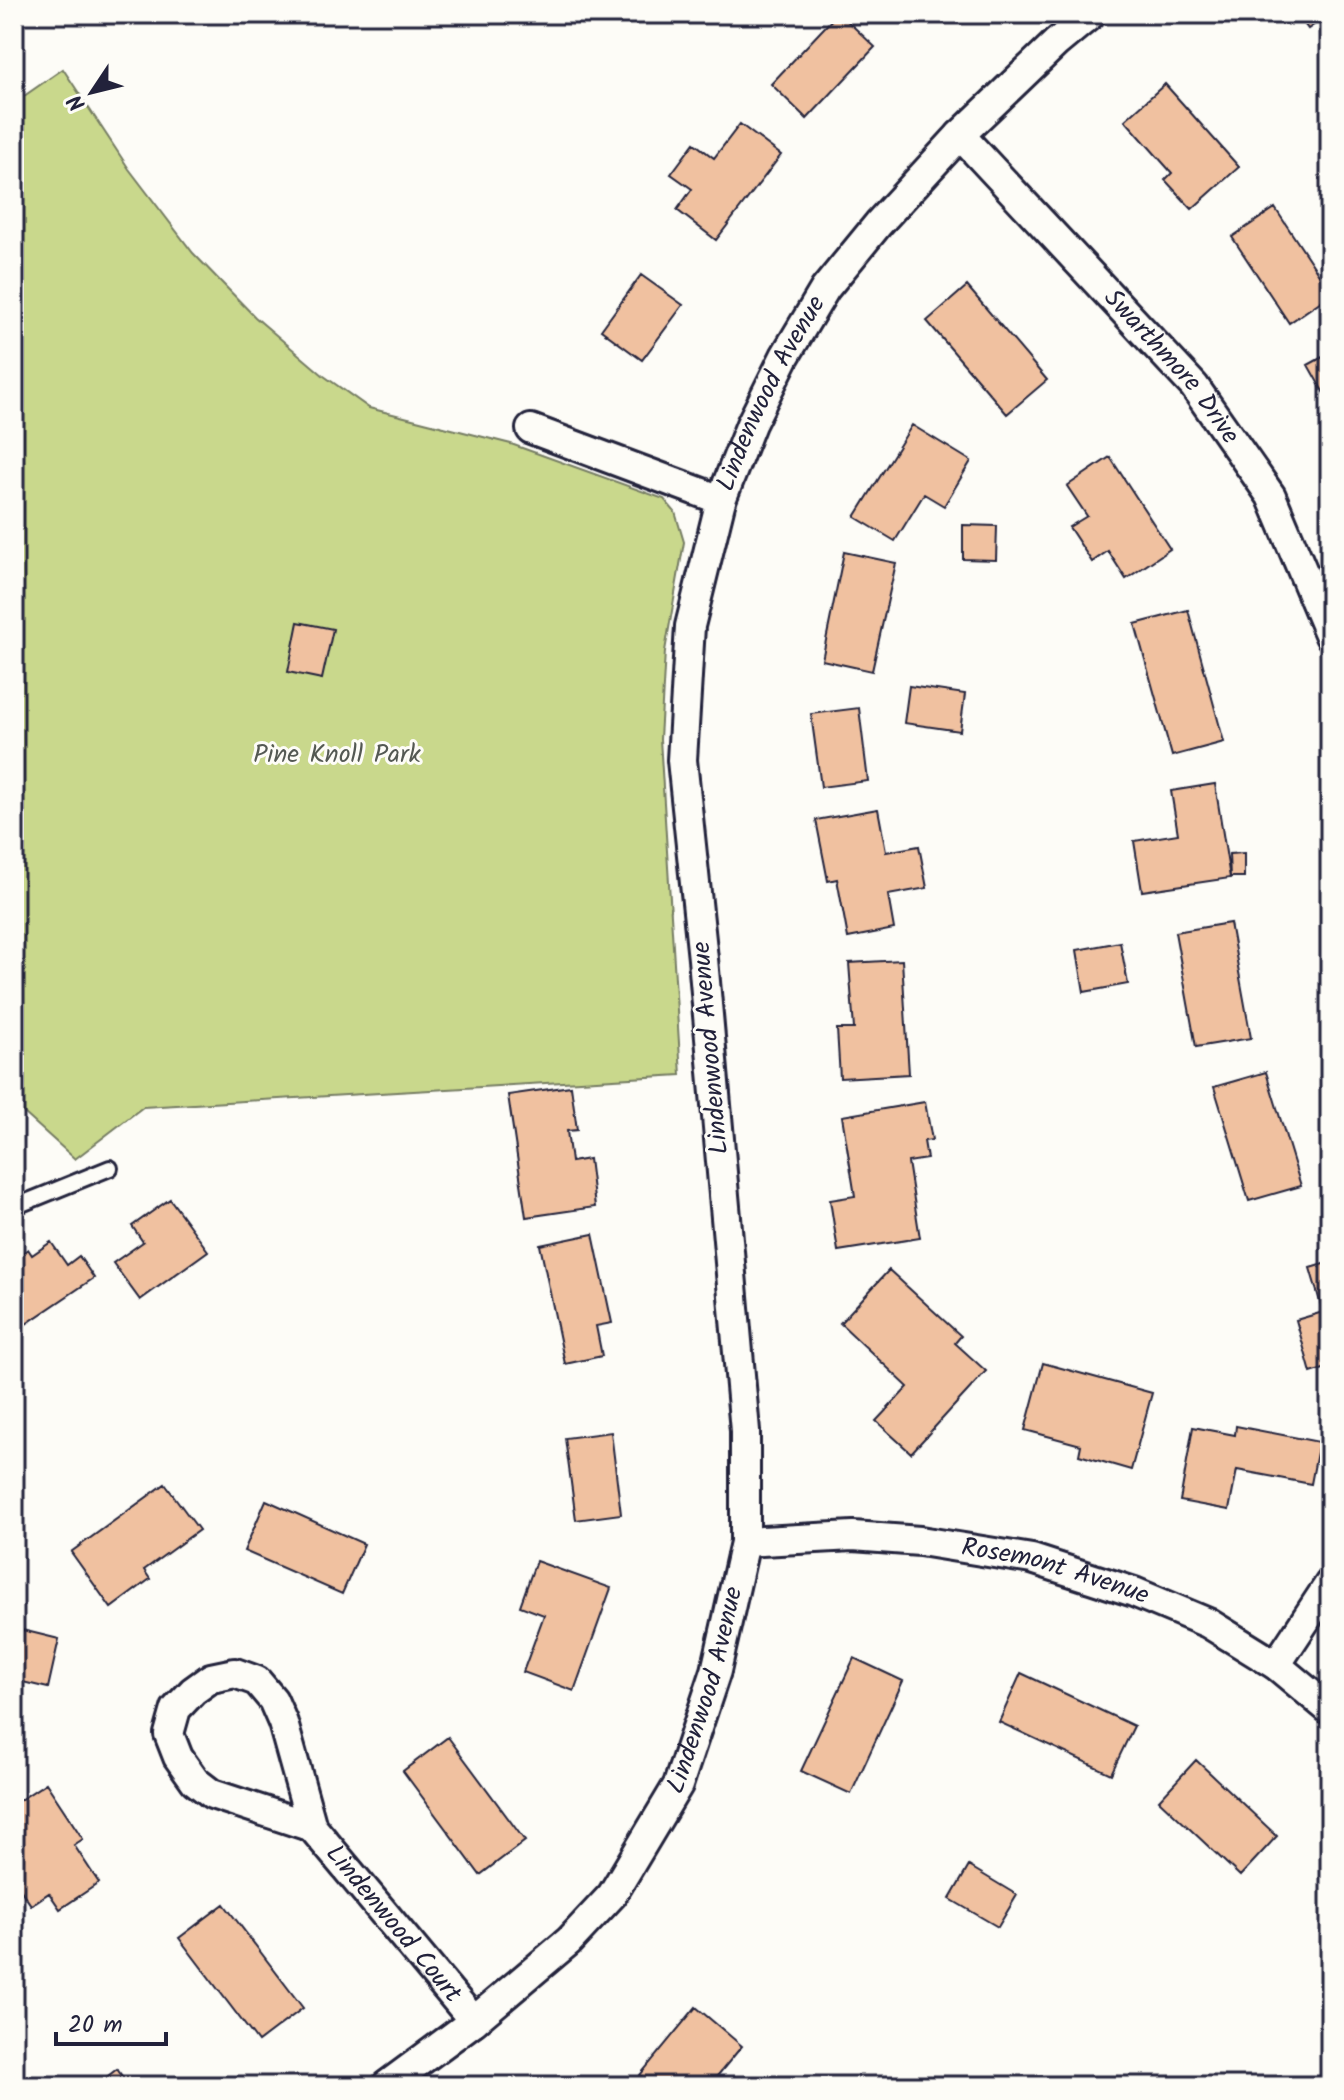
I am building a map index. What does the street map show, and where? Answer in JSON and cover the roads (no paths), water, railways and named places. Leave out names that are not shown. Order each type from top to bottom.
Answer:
[{"type":"street","name":"Lindenwood Avenue","points":[[386,2086],[474,2021],[569,1941],[612,1895],[678,1785],[716,1671],[745,1542],[745,1431],[682,760],[690,626],[721,500],[751,424],[785,356],[825,289],[879,223],[960,135],[1056,43],[1091,14]]},
{"type":"street","name":"Swarthmore Drive","points":[[960,135],[1194,386],[1271,496],[1330,636]]},
{"type":"street","points":[[531,429],[721,500]]},
{"type":"street","name":"Rosemont Avenue","points":[[745,1542],[853,1536],[920,1541],[1032,1559],[1134,1592],[1208,1623],[1276,1665],[1330,1710]]},
{"type":"street","points":[[1276,1665],[1330,1583]]},
{"type":"street","name":"Lindenwood Court","points":[[312,1827],[212,1794],[195,1781],[178,1757],[169,1734],[176,1709],[193,1691],[211,1678],[235,1673],[257,1681],[273,1700],[283,1723],[312,1827],[474,2021]]},
{"type":"lane","points":[[14,1207],[110,1168]]},
{"type":"park label","name":"Pine Knoll Park","points":[[337,755]]}]
